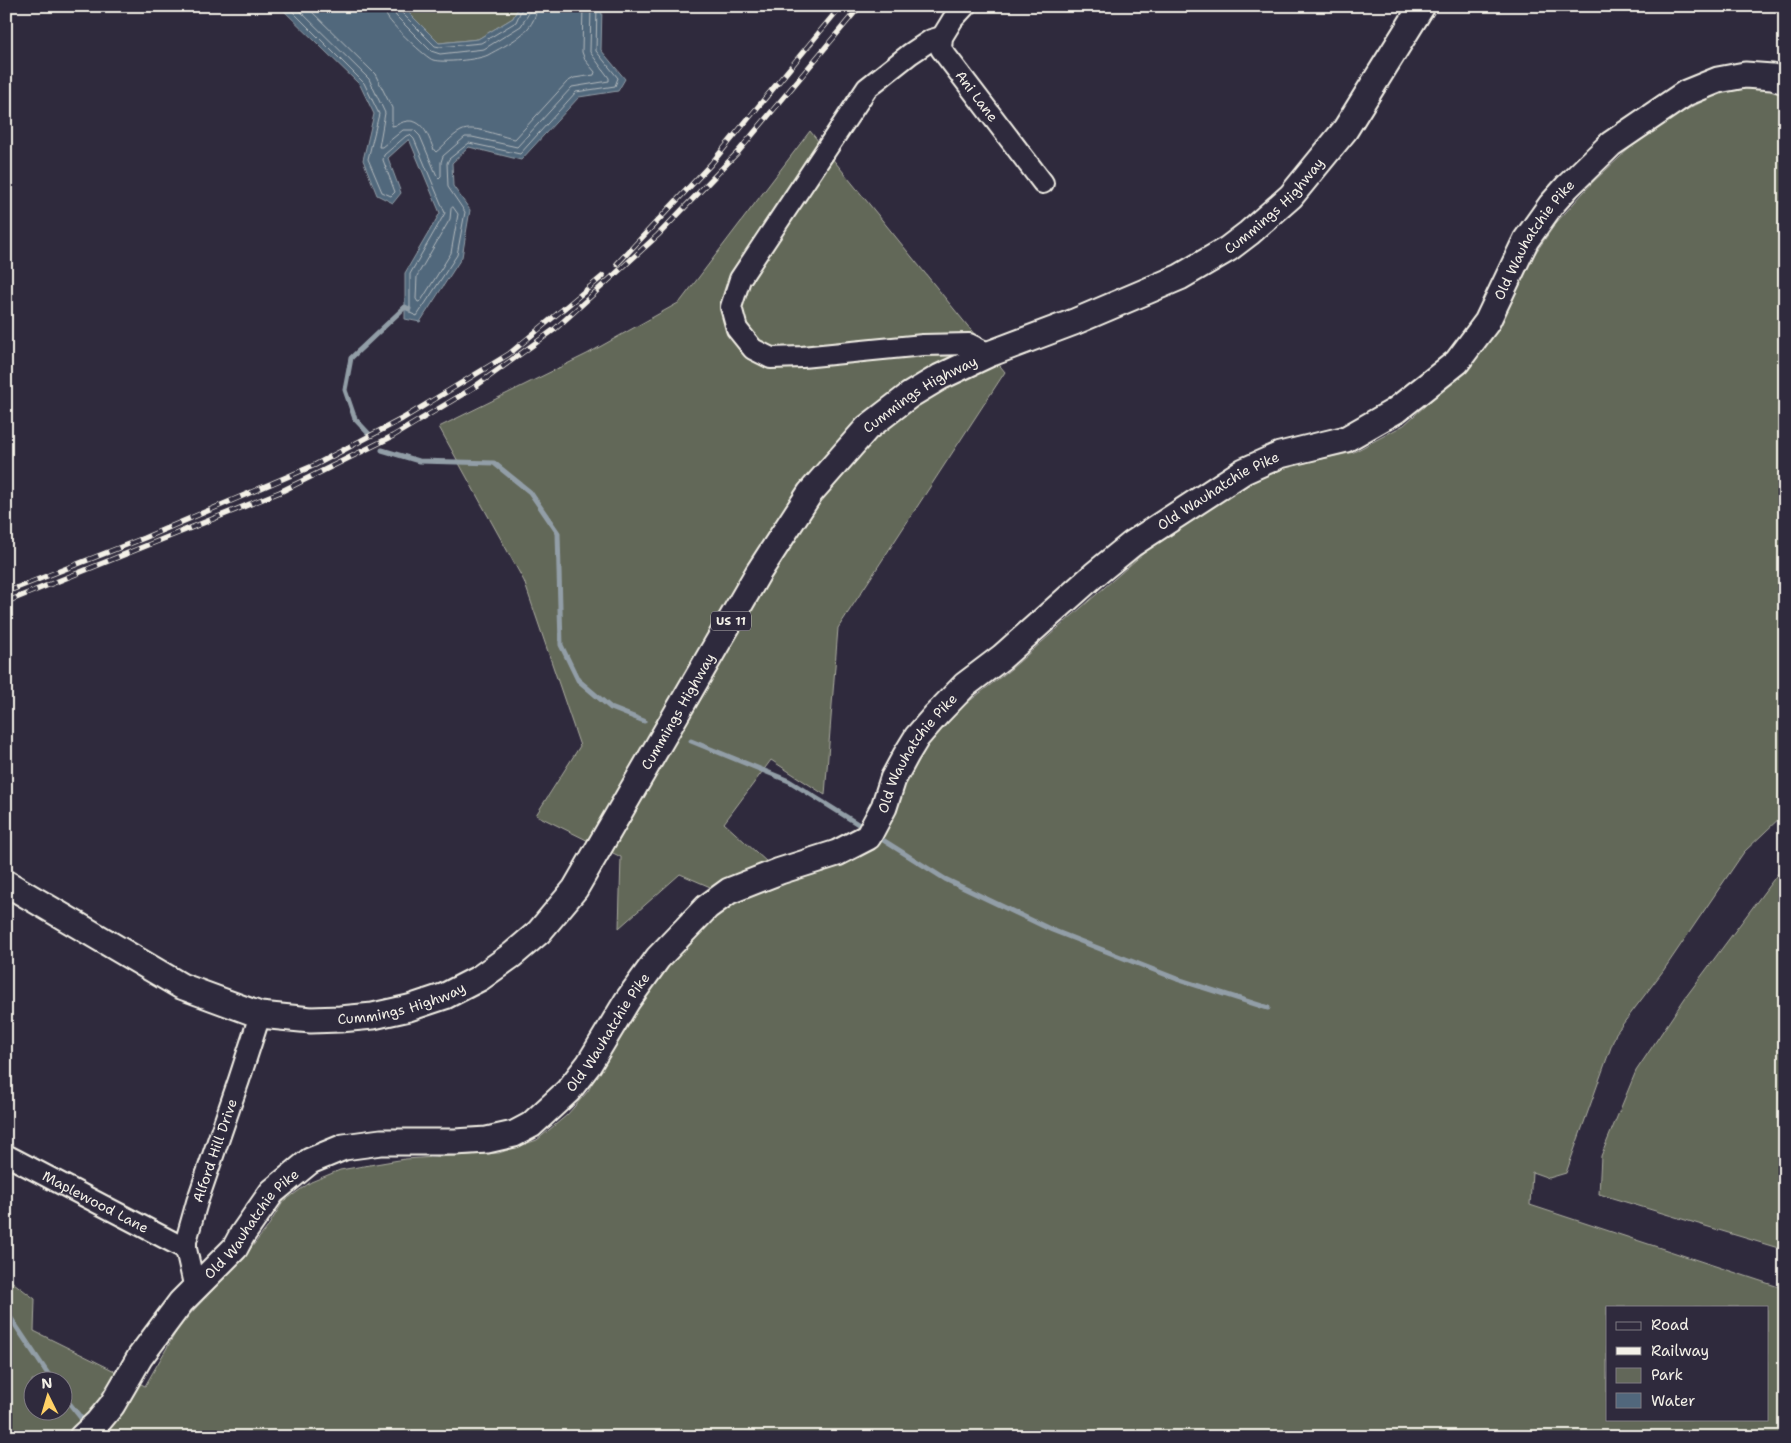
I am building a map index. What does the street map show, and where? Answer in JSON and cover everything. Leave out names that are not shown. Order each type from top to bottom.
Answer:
[{"type":"main road","name":"Cummings Highway","points":[[6,883],[181,986],[260,1015],[311,1020],[373,1016],[409,1008],[445,996],[480,978],[512,955],[539,932],[575,888],[758,573],[810,493],[867,428],[910,395],[940,377],[989,354],[1083,318],[1180,277],[1228,249],[1291,196],[1345,130],[1422,6]]},
{"type":"main road","name":"Old Wauhatchie Pike","points":[[82,1437],[112,1405],[140,1357],[181,1302],[235,1248],[272,1192],[310,1161],[344,1147],[381,1142],[487,1140],[514,1134],[530,1125],[561,1098],[578,1078],[589,1064],[627,1001],[658,958],[707,907],[736,888],[838,853],[868,837],[884,807],[893,779],[906,755],[917,737],[936,715],[966,685],[1002,657],[1101,568],[1132,544],[1244,471],[1280,455],[1346,439],[1395,412],[1457,362],[1487,322],[1526,240],[1567,187],[1612,144],[1686,93],[1718,80],[1745,75],[1772,77],[1785,81]]},
{"type":"street","points":[[965,6],[953,19],[942,36],[931,40],[910,54],[867,88],[740,279],[731,307],[737,329],[753,349],[771,358],[802,357],[923,345],[969,344],[989,354]]},
{"type":"street","name":"Ani Lane","points":[[942,36],[941,49],[1043,183]]},
{"type":"street","name":"Alford Hill Drive","points":[[195,1289],[186,1250],[186,1241],[197,1202],[260,1015]]},
{"type":"street","name":"Maplewood Lane","points":[[6,1155],[186,1250]]},
{"type":"green space","points":[[402,6],[519,6],[513,18],[478,39],[439,43]]},
{"type":"green space","points":[[1743,87],[1785,93],[1785,813],[1744,852],[1663,971],[1616,1033],[1566,1173],[1549,1178],[1532,1172],[1530,1205],[1785,1289],[1785,1437],[6,1437],[6,1277],[35,1299],[34,1331],[145,1386],[180,1325],[247,1253],[267,1228],[283,1202],[311,1182],[340,1170],[405,1159],[499,1153],[537,1140],[567,1115],[588,1091],[606,1059],[651,989],[697,927],[736,898],[680,874],[619,928],[621,857],[536,815],[580,746],[524,581],[439,427],[587,354],[680,302],[810,131],[1005,372],[838,628],[825,795],[771,760],[724,823],[788,881],[850,861],[870,847],[887,828],[905,777],[926,747],[947,722],[967,703],[1011,669],[1160,539],[1243,484],[1278,469],[1354,452],[1404,425],[1448,385],[1487,342],[1532,258],[1556,223],[1593,182],[1633,145],[1667,120],[1721,92]]},
{"type":"green space","points":[[1785,864],[1785,1250],[1599,1194],[1601,1156],[1636,1071],[1685,998]]},
{"type":"water","points":[[279,6],[402,6],[439,43],[478,39],[513,18],[519,6],[602,6],[601,50],[625,79],[618,91],[579,97],[521,160],[469,147],[452,163],[453,186],[470,210],[462,257],[420,322],[405,319],[405,273],[440,213],[409,139],[388,158],[401,193],[393,203],[377,195],[363,160],[374,114],[360,85]]},
{"type":"waterway","points":[[370,435],[355,419],[345,390],[351,358],[405,307],[409,309]]},
{"type":"waterway","points":[[382,450],[419,461],[494,463],[530,492],[558,533],[561,645],[578,680],[611,708],[644,721]]},
{"type":"waterway","points":[[691,741],[789,781],[858,824]]},
{"type":"waterway","points":[[883,840],[945,879],[1052,930],[1177,979],[1268,1008]]},
{"type":"waterway","points":[[6,1311],[45,1370]]},
{"type":"waterway","points":[[72,1407],[81,1418]]},
{"type":"railway","points":[[617,264],[711,164],[841,6]]},
{"type":"railway","points":[[6,602],[280,492],[393,436],[473,388],[555,329],[658,235],[738,152],[860,6]]},
{"type":"railway","points":[[6,592],[144,538],[315,465],[402,419],[509,354],[603,276]]}]
